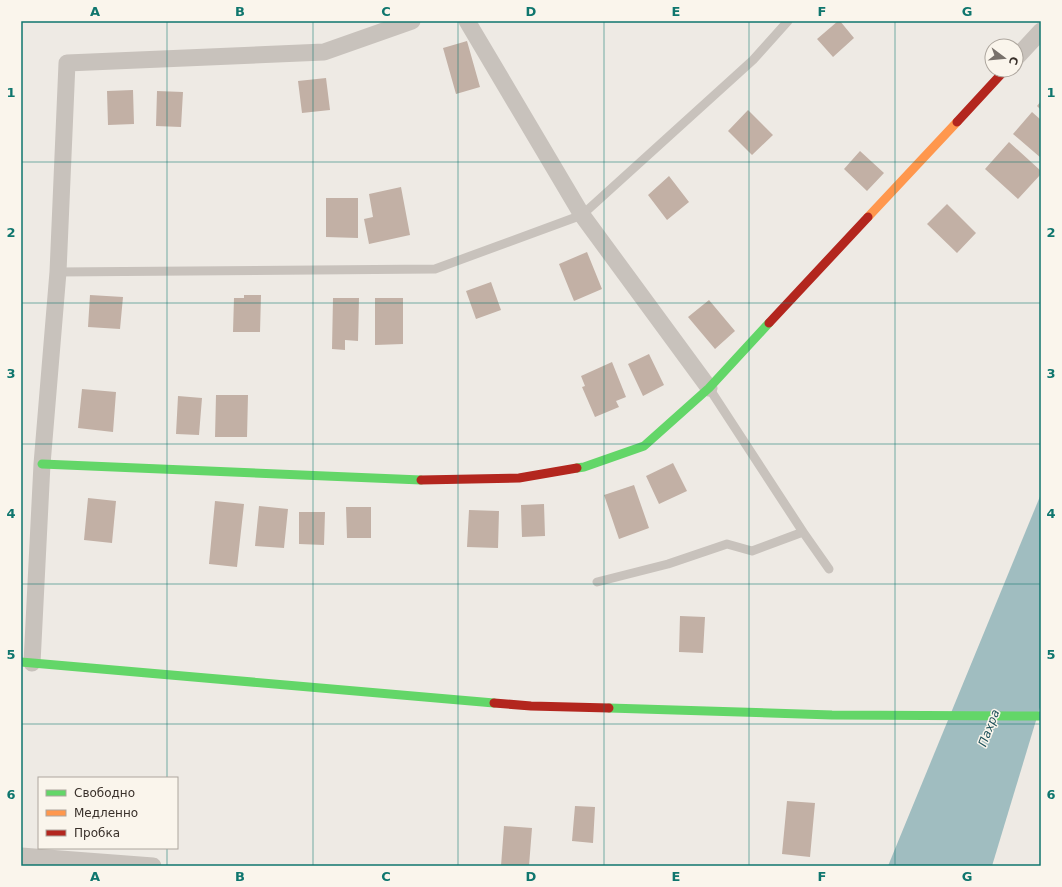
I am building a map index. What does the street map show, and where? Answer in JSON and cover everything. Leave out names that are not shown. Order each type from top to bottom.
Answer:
[{"type":"street","points":[[412,21],[324,52],[67,63],[58,272],[27,663],[531,706],[832,715],[1041,716]]},
{"type":"street","points":[[467,21],[582,216],[709,388]]},
{"type":"street","points":[[1024,49],[1041,31]]},
{"type":"street","points":[[42,464],[434,481],[519,478],[584,467],[644,446],[709,388],[997,78]]},
{"type":"street","points":[[21,856],[77,863],[153,866]]},
{"type":"lane","points":[[58,272],[435,269],[582,216],[753,60],[788,21]]},
{"type":"lane","points":[[709,388],[803,532],[829,569]]},
{"type":"lane","points":[[597,582],[668,564],[727,544],[752,551],[803,532]]},
{"type":"water","name":"Пахра","points":[[1041,494],[1041,704],[992,866],[888,866]]},
{"type":"building","points":[[838,21],[840,21],[854,38],[833,57],[817,39]]},
{"type":"building","points":[[467,41],[480,87],[456,94],[443,48]]},
{"type":"building","points":[[326,78],[330,110],[302,113],[298,81]]},
{"type":"building","points":[[133,90],[134,124],[108,125],[107,91]]},
{"type":"building","points":[[157,91],[183,92],[181,127],[156,126]]},
{"type":"building","points":[[1041,101],[1041,110],[1037,106]]},
{"type":"building","points":[[748,110],[773,135],[752,155],[728,131]]},
{"type":"building","points":[[1032,112],[1041,120],[1041,158],[1013,134]]},
{"type":"building","points":[[1009,142],[1041,171],[1041,174],[1018,199],[985,169]]},
{"type":"building","points":[[860,151],[884,173],[867,191],[844,169]]},
{"type":"building","points":[[669,176],[689,202],[667,220],[648,195]]},
{"type":"building","points":[[401,187],[410,235],[369,244],[364,219],[373,217],[369,194]]},
{"type":"building","points":[[326,198],[358,198],[358,238],[326,237]]},
{"type":"building","points":[[947,204],[976,233],[957,253],[927,224]]},
{"type":"building","points":[[587,252],[602,289],[574,301],[559,264]]},
{"type":"building","points":[[491,282],[501,310],[476,319],[466,291]]},
{"type":"building","points":[[90,295],[123,297],[120,329],[88,327]]},
{"type":"building","points":[[244,295],[261,295],[260,332],[233,332],[234,298],[244,298]]},
{"type":"building","points":[[333,298],[359,298],[358,341],[345,340],[345,350],[332,349]]},
{"type":"building","points":[[375,298],[403,298],[403,344],[375,345]]},
{"type":"building","points":[[709,300],[735,331],[715,349],[688,317]]},
{"type":"building","points":[[649,354],[664,385],[643,396],[628,364]]},
{"type":"building","points":[[612,362],[626,397],[616,401],[619,407],[595,417],[582,387],[585,386],[581,376]]},
{"type":"building","points":[[82,389],[116,392],[113,432],[78,428]]},
{"type":"building","points":[[216,395],[248,395],[247,437],[215,437]]},
{"type":"building","points":[[178,396],[202,398],[199,435],[176,434]]},
{"type":"building","points":[[673,463],[687,491],[659,504],[646,476]]},
{"type":"building","points":[[634,485],[649,528],[619,539],[604,495]]},
{"type":"building","points":[[88,498],[116,501],[112,543],[84,540]]},
{"type":"building","points":[[215,501],[244,504],[237,567],[209,564]]},
{"type":"building","points":[[544,504],[545,536],[522,537],[521,505]]},
{"type":"building","points":[[259,506],[288,509],[284,548],[255,546]]},
{"type":"building","points":[[346,507],[371,507],[371,538],[347,538]]},
{"type":"building","points":[[469,510],[499,511],[498,548],[467,547]]},
{"type":"building","points":[[299,512],[325,512],[324,545],[299,544]]},
{"type":"building","points":[[680,616],[705,617],[703,653],[679,652]]},
{"type":"building","points":[[787,801],[815,803],[810,857],[782,854]]},
{"type":"building","points":[[575,806],[595,807],[593,843],[572,841]]},
{"type":"building","points":[[504,826],[532,828],[529,866],[501,866]]},
{"type":"traffic: fast","points":[[577,468],[584,467],[644,446],[709,388],[769,323]]},
{"type":"traffic: fast","points":[[42,464],[421,480]]},
{"type":"traffic: fast","points":[[21,662],[494,703]]},
{"type":"traffic: fast","points":[[609,708],[832,715],[1041,716]]},
{"type":"traffic: slow","points":[[868,217],[957,122]]},
{"type":"traffic: jam","points":[[957,122],[998,78]]},
{"type":"traffic: jam","points":[[769,323],[868,217]]},
{"type":"traffic: jam","points":[[421,480],[519,478],[577,468]]},
{"type":"traffic: jam","points":[[494,703],[531,706],[609,708]]}]
